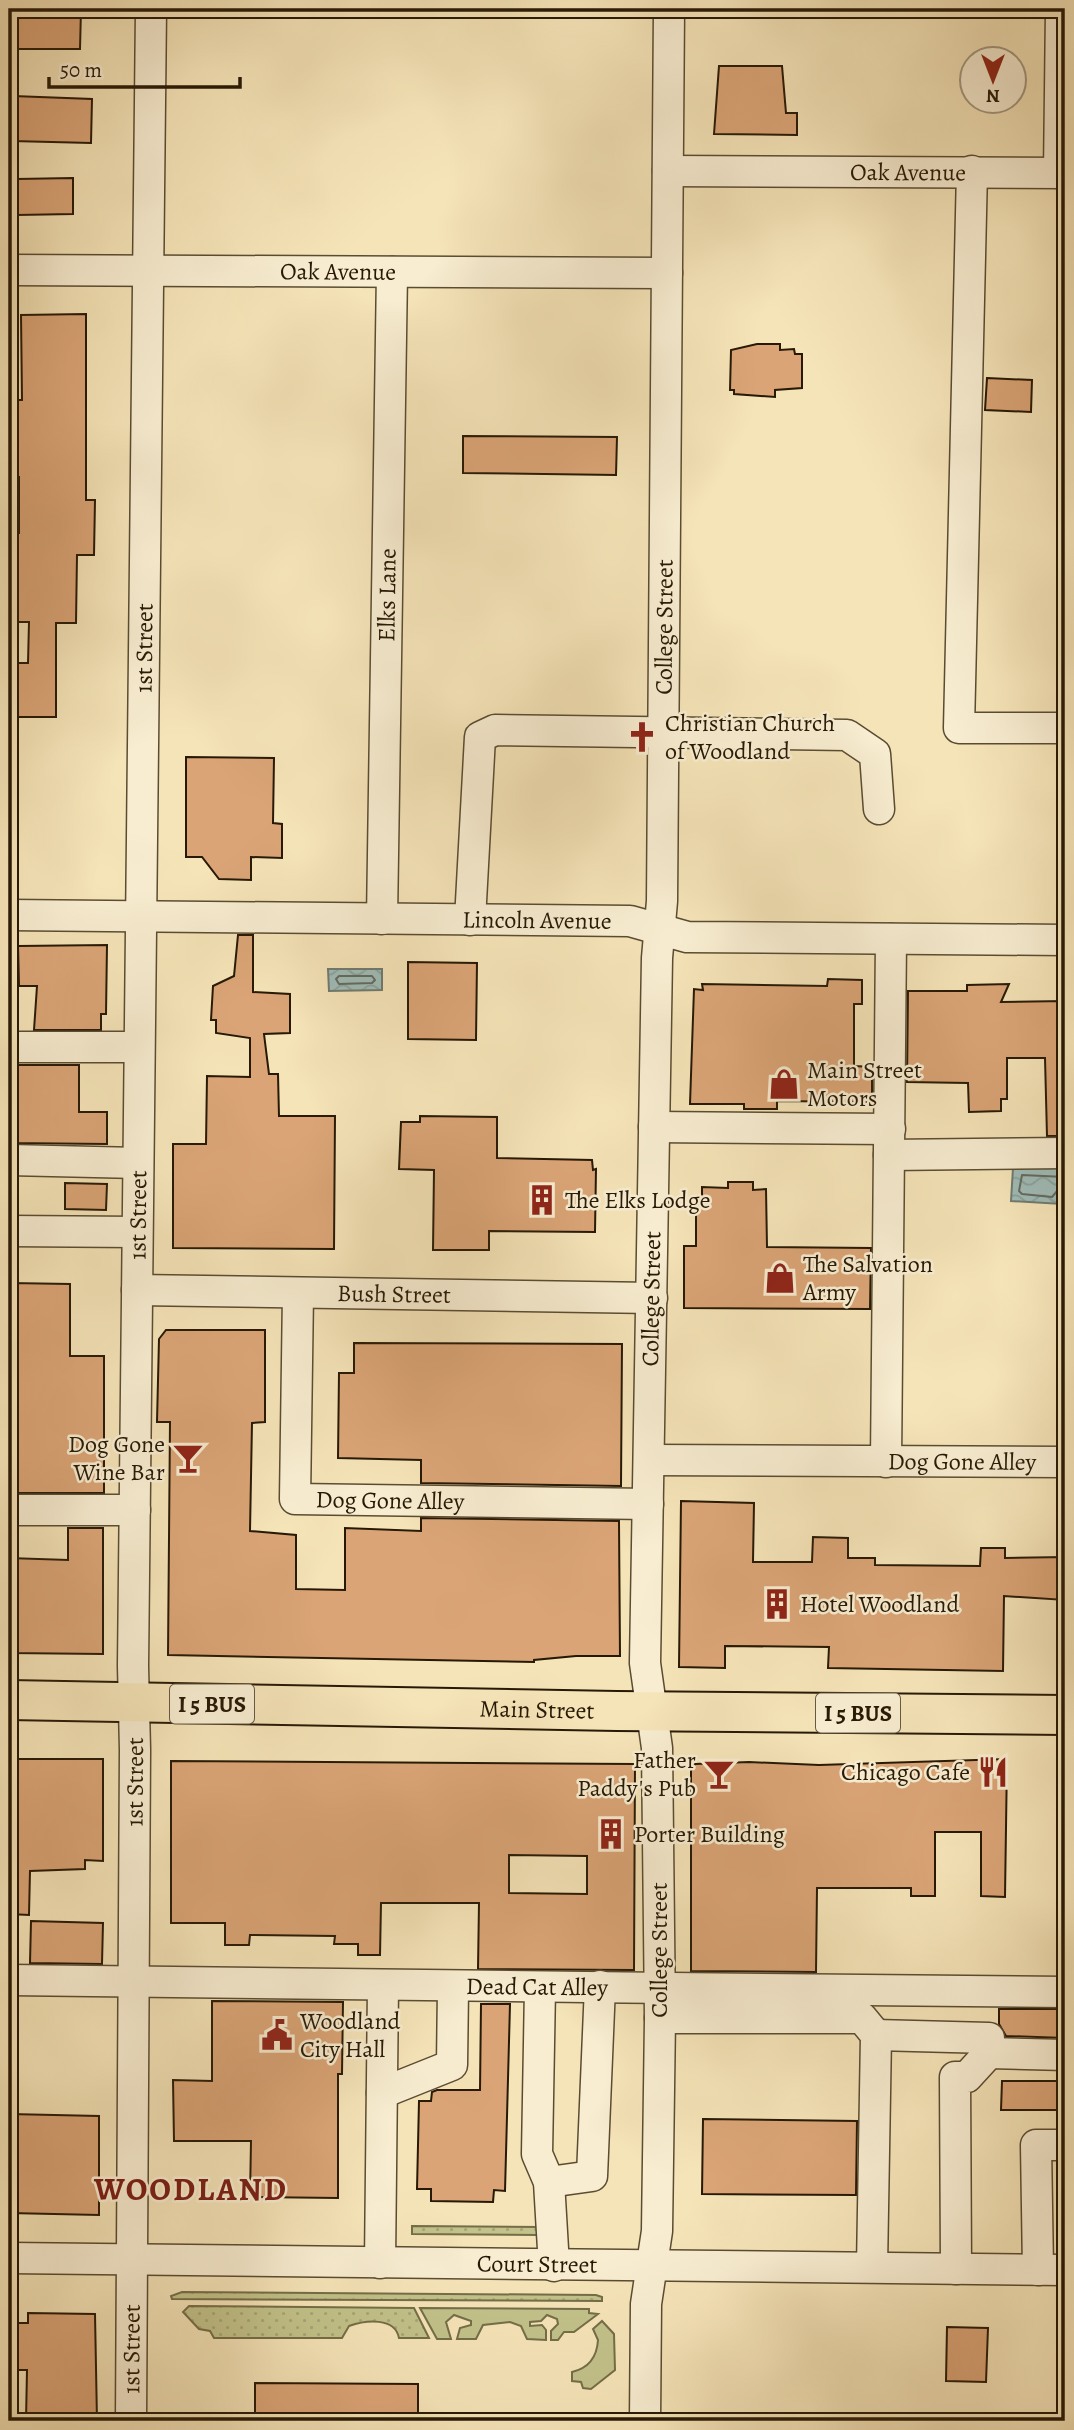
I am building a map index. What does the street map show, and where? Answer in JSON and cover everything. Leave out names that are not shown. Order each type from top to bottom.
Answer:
[{"type":"main road","name":"Main Street","points":[[9,1700],[651,1712],[1065,1715]]},
{"type":"street","name":"1st Street","points":[[131,2421],[138,1047],[151,9]]},
{"type":"street","name":"College Street","points":[[645,2421],[646,2304],[657,2231],[660,2018],[657,1748],[645,1675],[663,735],[669,9]]},
{"type":"street","points":[[1061,9],[1062,173]]},
{"type":"street","name":"Oak Avenue","points":[[668,171],[1062,173]]},
{"type":"street","points":[[972,171],[959,728],[1065,728]]},
{"type":"street","name":"Oak Avenue","points":[[9,270],[667,273]]},
{"type":"street","name":"Elks Lane","points":[[382,919],[392,272]]},
{"type":"street","points":[[470,920],[480,737],[495,730],[663,735],[772,732],[847,735],[875,754],[879,809]]},
{"type":"street","name":"Lincoln Avenue","points":[[9,915],[630,921],[687,937],[1065,940]]},
{"type":"street","points":[[886,1462],[891,939]]},
{"type":"street","points":[[9,1047],[138,1047]]},
{"type":"street","points":[[654,1127],[1060,1153]]},
{"type":"street","points":[[9,1160],[138,1163]]},
{"type":"street","points":[[9,1231],[138,1232]]},
{"type":"street","name":"Bush Street","points":[[137,1290],[652,1298]]},
{"type":"street","name":"Dog Gone Alley","points":[[299,1293],[296,1499],[648,1504]]},
{"type":"street","name":"Dog Gone Alley","points":[[649,1460],[1065,1462]]},
{"type":"street","points":[[9,1510],[135,1510]]},
{"type":"street","name":"Dead Cat Alley","points":[[9,1980],[453,1988],[659,1986],[1065,1992]]},
{"type":"street","points":[[380,2263],[383,1986]]},
{"type":"street","points":[[550,2182],[592,2176],[600,1986]]},
{"type":"street","points":[[382,2093],[452,2065],[453,1988]]},
{"type":"street","points":[[540,1988],[537,2154],[550,2182],[554,2266]]},
{"type":"street","points":[[660,2018],[862,2018],[876,2035],[872,2267]]},
{"type":"street","points":[[876,2035],[1065,2055]]},
{"type":"street","points":[[956,2269],[955,2077],[967,2077],[989,2045]]},
{"type":"street","points":[[1052,2270],[1036,2145],[1065,2145]]},
{"type":"street","name":"Court Street","points":[[9,2258],[132,2262],[1052,2270]]},
{"type":"green space","points":[[412,2226],[542,2227],[538,2235],[412,2234]]},
{"type":"green space","points":[[182,2292],[596,2295],[602,2297],[602,2301],[172,2299],[171,2296]]},
{"type":"green space","points":[[189,2306],[414,2308],[429,2338],[399,2338],[392,2326],[386,2323],[363,2322],[349,2326],[342,2338],[214,2338],[210,2331],[199,2329],[183,2312]]},
{"type":"green space","points":[[420,2308],[589,2309],[589,2313],[598,2314],[574,2332],[564,2332],[558,2340],[551,2340],[551,2331],[558,2324],[557,2319],[547,2315],[541,2321],[530,2322],[530,2326],[542,2325],[546,2330],[546,2340],[527,2339],[521,2326],[510,2322],[483,2325],[476,2339],[457,2339],[460,2328],[471,2325],[471,2321],[454,2315],[446,2322],[451,2339],[437,2339]]},
{"type":"green space","points":[[602,2321],[614,2334],[615,2370],[591,2389],[583,2388],[581,2382],[572,2381],[572,2372],[583,2368],[594,2357],[598,2340],[593,2329]]},
{"type":"water","points":[[328,969],[382,969],[382,990],[329,991]]},
{"type":"water","points":[[1013,1168],[1060,1168],[1062,1204],[1011,1201]]},
{"type":"building","points":[[10,9],[81,9],[80,49],[9,49]]},
{"type":"building","points":[[719,66],[782,66],[786,113],[797,113],[797,135],[714,134]]},
{"type":"building","points":[[13,96],[92,99],[91,143],[12,141]]},
{"type":"building","points":[[73,178],[73,214],[17,215],[17,179]]},
{"type":"building","points":[[86,314],[86,500],[95,500],[94,555],[77,555],[76,623],[56,623],[56,717],[9,717],[11,663],[28,663],[29,622],[9,622],[12,533],[19,533],[19,477],[9,477],[9,455],[15,455],[15,400],[22,400],[21,315]]},
{"type":"building","points":[[757,344],[780,344],[780,350],[794,349],[795,354],[802,354],[802,388],[775,390],[775,397],[734,394],[734,390],[730,390],[731,350]]},
{"type":"building","points":[[987,378],[1032,380],[1031,412],[985,410]]},
{"type":"building","points":[[463,436],[617,437],[616,475],[463,473]]},
{"type":"building","points":[[186,757],[274,758],[273,823],[282,824],[282,858],[251,857],[251,880],[219,879],[202,857],[186,857]]},
{"type":"building","points":[[238,935],[253,935],[253,992],[290,994],[290,1033],[264,1034],[269,1074],[278,1074],[279,1116],[335,1116],[334,1249],[173,1248],[173,1144],[206,1144],[207,1076],[250,1077],[250,1038],[216,1033],[216,1020],[211,1020],[213,986],[234,976]]},
{"type":"building","points":[[107,945],[106,1014],[101,1014],[101,1030],[34,1030],[37,986],[19,986],[18,946]]},
{"type":"building","points":[[408,962],[477,963],[476,1040],[408,1039]]},
{"type":"building","points":[[828,979],[862,980],[862,1004],[854,1004],[854,1066],[872,1067],[872,1102],[777,1101],[777,1109],[744,1109],[744,1104],[690,1104],[694,989],[703,990],[702,984],[827,986]]},
{"type":"building","points":[[1009,984],[1001,1002],[1065,1001],[1065,1136],[1047,1136],[1045,1058],[1007,1058],[1007,1099],[1001,1099],[1001,1111],[969,1112],[968,1083],[907,1082],[908,991],[967,991],[967,985]]},
{"type":"building","points":[[11,1065],[79,1065],[79,1112],[107,1112],[107,1144],[9,1143]]},
{"type":"building","points":[[420,1116],[497,1117],[497,1158],[592,1160],[593,1170],[596,1169],[595,1232],[489,1231],[489,1250],[433,1250],[434,1170],[399,1169],[401,1122],[420,1122]]},
{"type":"building","name":"The Salvation Army","points":[[728,1182],[753,1182],[753,1190],[766,1189],[767,1247],[871,1248],[870,1309],[684,1308],[684,1246],[696,1246],[696,1203],[702,1203],[702,1187],[728,1188]]},
{"type":"building","points":[[65,1183],[107,1184],[106,1210],[65,1209]]},
{"type":"building","points":[[10,1283],[70,1284],[70,1356],[104,1356],[104,1493],[9,1493],[9,1422],[13,1422]]},
{"type":"building","points":[[166,1330],[265,1330],[265,1422],[252,1423],[250,1531],[296,1535],[296,1589],[345,1590],[345,1528],[421,1531],[421,1518],[619,1521],[620,1656],[576,1656],[534,1662],[168,1655],[170,1422],[157,1422],[159,1339]]},
{"type":"building","points":[[354,1343],[622,1344],[621,1486],[421,1483],[421,1460],[338,1458],[339,1373],[354,1373]]},
{"type":"building","points":[[681,1501],[754,1503],[753,1562],[812,1562],[813,1537],[848,1538],[848,1558],[875,1558],[875,1565],[980,1566],[981,1548],[1005,1548],[1005,1558],[1065,1557],[1065,1600],[1004,1596],[1003,1671],[828,1668],[829,1647],[725,1646],[725,1668],[679,1667]]},
{"type":"building","points":[[68,1528],[103,1528],[103,1654],[9,1653],[9,1558],[68,1560]]},
{"type":"building","points":[[9,1759],[103,1759],[103,1861],[85,1860],[85,1869],[30,1871],[29,1915],[9,1914]]},
{"type":"building","points":[[1007,1759],[1005,1897],[981,1896],[981,1832],[935,1832],[935,1896],[911,1896],[911,1888],[817,1888],[816,1972],[691,1971],[691,1771],[695,1764],[749,1762],[819,1765]]},
{"type":"building","points":[[171,1761],[635,1764],[634,1970],[478,1969],[479,1903],[381,1903],[380,1955],[358,1955],[358,1944],[334,1944],[335,1936],[250,1935],[249,1945],[225,1945],[225,1923],[171,1923]],"holes":[[[509,1855],[587,1856],[587,1894],[509,1893]]]},
{"type":"building","points":[[31,1921],[103,1923],[102,1964],[30,1963]]},
{"type":"building","name":"Woodland City Hall","points":[[212,2001],[343,2002],[342,2074],[338,2074],[338,2198],[250,2197],[251,2141],[174,2141],[173,2080],[212,2081]]},
{"type":"building","points":[[481,2004],[510,2004],[505,2191],[494,2190],[493,2202],[431,2201],[431,2189],[417,2189],[419,2101],[431,2101],[432,2092],[437,2090],[480,2090]]},
{"type":"building","points":[[999,2009],[1065,2009],[1065,2038],[1006,2036],[999,2024]]},
{"type":"building","points":[[1002,2081],[1065,2081],[1065,2110],[1001,2110]]},
{"type":"building","points":[[9,2114],[99,2116],[99,2215],[9,2213]]},
{"type":"building","points":[[703,2119],[857,2121],[856,2195],[702,2194]]},
{"type":"building","points":[[28,2313],[95,2314],[97,2421],[26,2421],[27,2370],[9,2370],[9,2323],[28,2323]]},
{"type":"building","points":[[947,2327],[988,2328],[986,2382],[946,2381]]},
{"type":"building","points":[[255,2383],[418,2384],[418,2421],[303,2417],[303,2421],[255,2421]]},
{"type":"place","name":"Christian Church of Woodland","points":[[642,737]]},
{"type":"place","name":"Main Street Motors","points":[[784,1084]]},
{"type":"place","name":"The Elks Lodge","points":[[542,1200]]},
{"type":"place","name":"The Salvation Army","points":[[780,1278]]},
{"type":"place","name":"Dog Gone Wine Bar","points":[[188,1458]]},
{"type":"place","name":"Hotel Woodland","points":[[777,1604]]},
{"type":"place","name":"Chicago Cafe","points":[[993,1772]]},
{"type":"place","name":"Father Paddy's Pub","points":[[719,1774]]},
{"type":"place","name":"Porter Building","points":[[611,1834]]},
{"type":"place","name":"Woodland City Hall","points":[[277,2035]]},
{"type":"district","name":"WOODLAND","points":[[191,2189]]}]
